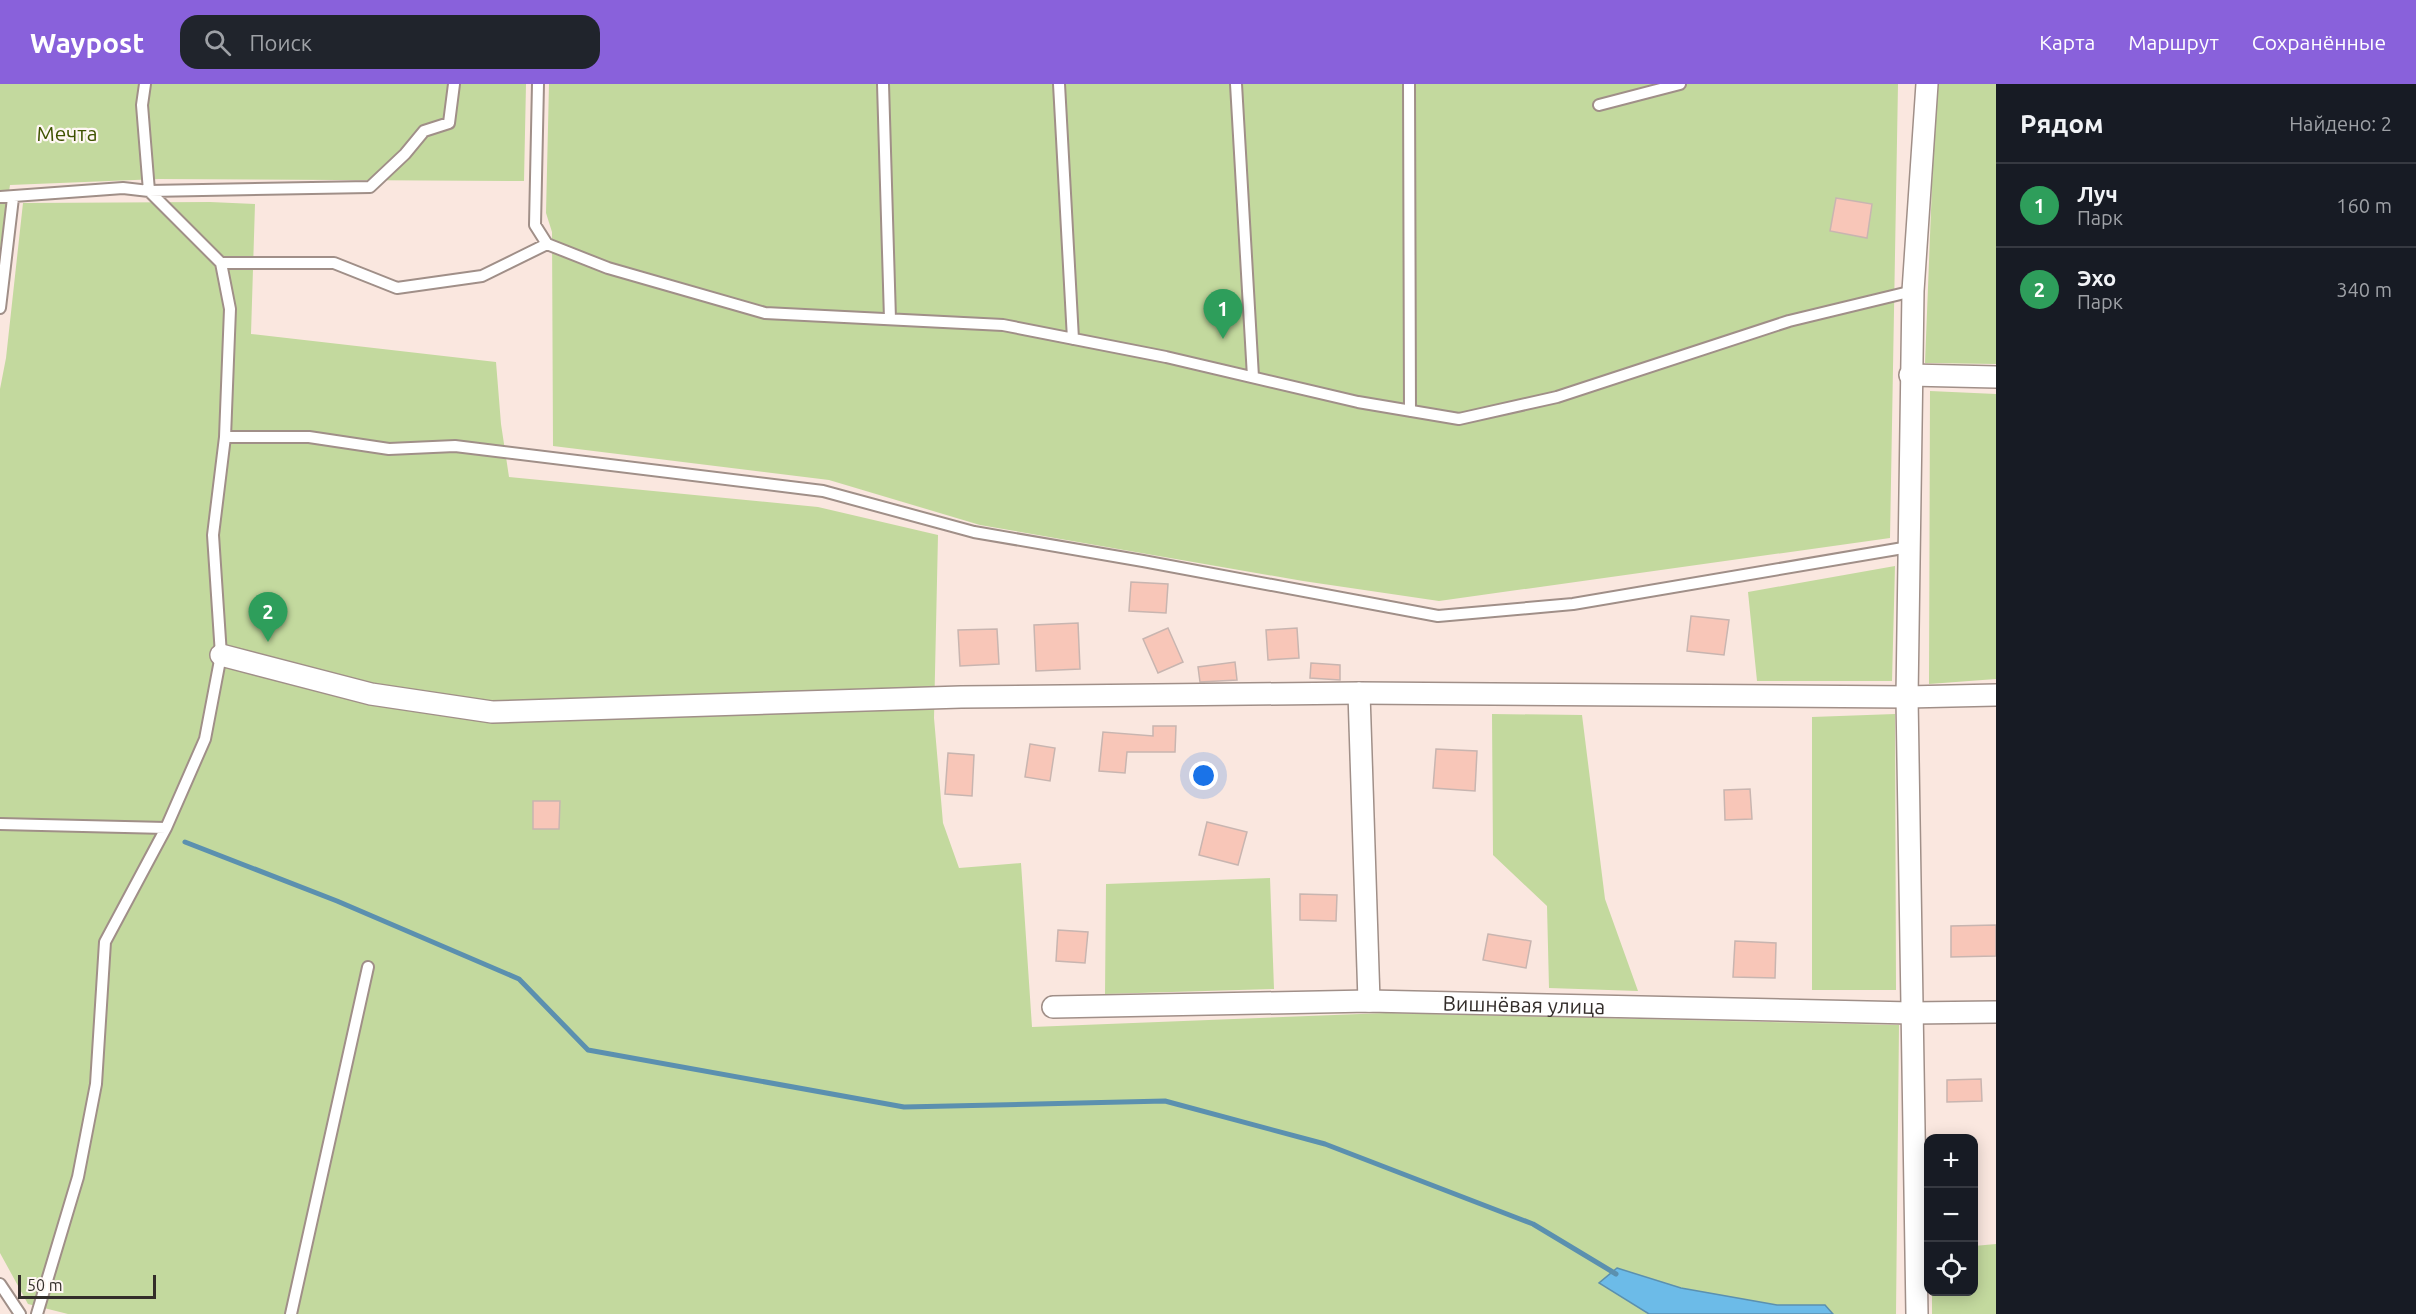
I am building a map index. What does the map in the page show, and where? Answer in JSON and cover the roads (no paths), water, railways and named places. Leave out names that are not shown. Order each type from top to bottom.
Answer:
[{"type":"street","points":[[1917,1314],[1907,698],[1910,375],[1913,291],[1927,84]]},
{"type":"street","points":[[1910,375],[1996,377]]},
{"type":"street","points":[[221,655],[371,694],[492,712],[961,697],[1359,693],[1907,698],[1996,695]]},
{"type":"street","points":[[1359,693],[1369,1001]]},
{"type":"street","name":"Вишнёвая улица","points":[[1053,1007],[1369,1001],[1911,1013],[1996,1012]]},
{"type":"lane","points":[[37,1314],[78,1177],[96,1084],[105,942],[166,828],[205,739],[221,655],[213,535],[225,437],[230,309],[221,263],[149,191],[142,105],[145,84]]},
{"type":"lane","points":[[0,197],[13,198],[123,188],[149,191],[370,187],[405,154],[424,131],[449,123],[454,84]]},
{"type":"lane","points":[[538,84],[535,225],[547,244],[608,268],[765,313],[1003,325],[1166,357],[1358,402],[1459,419],[1557,397],[1789,321],[1913,291]]},
{"type":"lane","points":[[883,84],[890,319]]},
{"type":"lane","points":[[1059,84],[1073,339]]},
{"type":"lane","points":[[1236,84],[1253,377]]},
{"type":"lane","points":[[1409,84],[1410,411]]},
{"type":"lane","points":[[1599,105],[1680,84]]},
{"type":"lane","points":[[0,309],[13,198]]},
{"type":"lane","points":[[221,263],[334,263],[397,288],[482,276],[547,244]]},
{"type":"lane","points":[[225,437],[309,437],[389,449],[455,446],[824,491],[974,532],[1438,616],[1573,604],[1909,547]]},
{"type":"lane","points":[[0,824],[166,828]]},
{"type":"lane","points":[[291,1314],[368,968]]},
{"type":"lane","points":[[0,1284],[20,1314]]},
{"type":"water","points":[[1617,1268],[1681,1288],[1777,1305],[1825,1305],[1833,1314],[1649,1314],[1599,1283]]},
{"type":"waterway","points":[[185,842],[337,901],[519,979],[588,1050],[904,1107],[1165,1101],[1325,1144],[1533,1224],[1616,1274]]},
{"type":"place","name":"Луч","points":[[1223,339]]},
{"type":"place","name":"Эхо","points":[[268,642]]},
{"type":"park label","name":"Мечта","points":[[67,133]]}]
